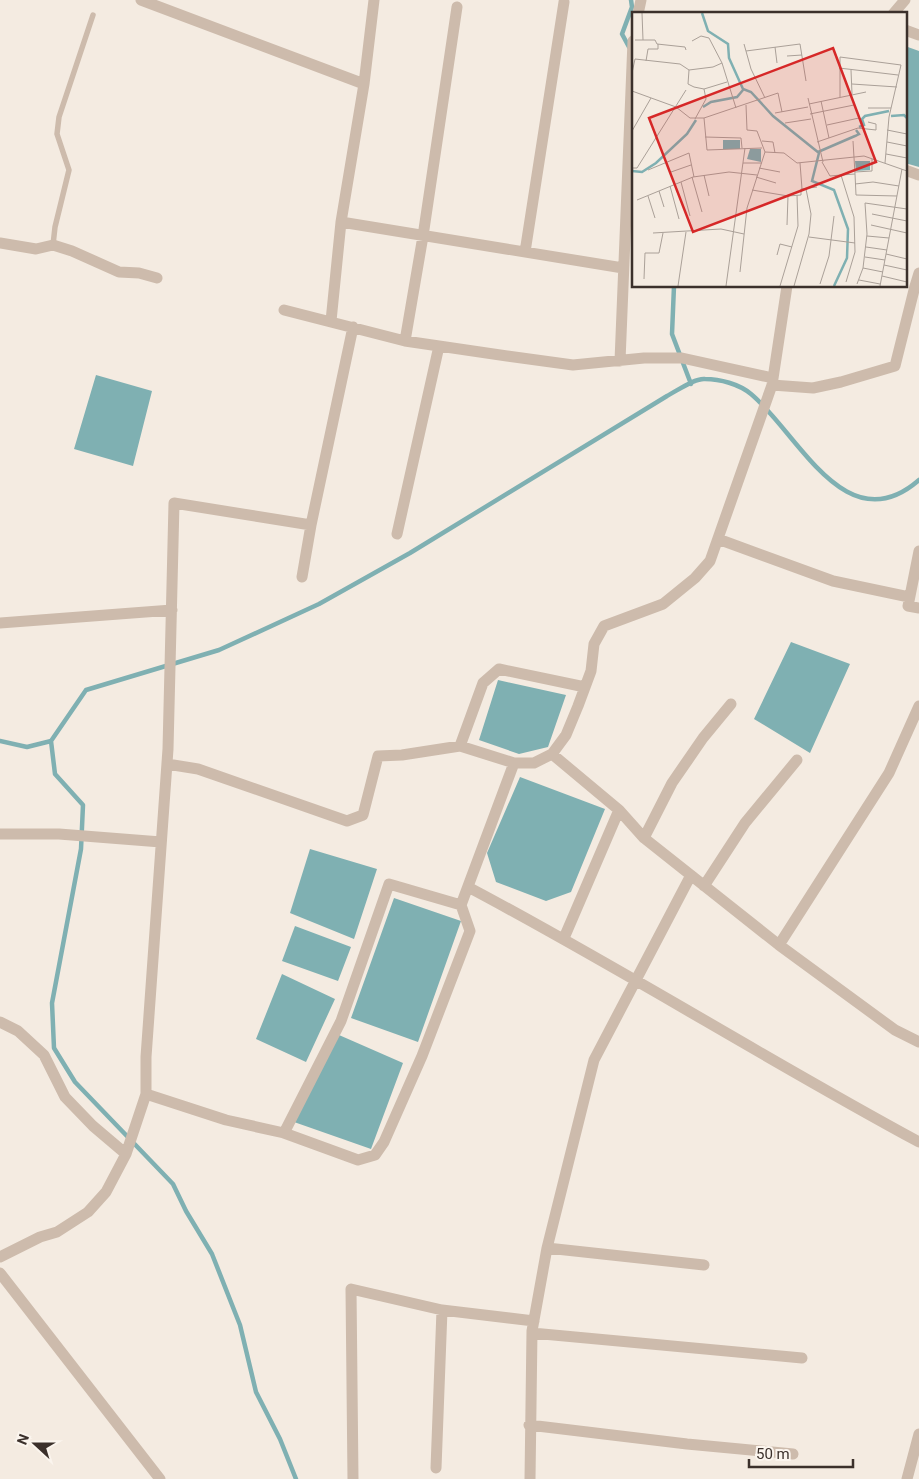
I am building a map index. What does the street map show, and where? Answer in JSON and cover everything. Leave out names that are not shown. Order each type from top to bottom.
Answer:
[{"type":"street","points":[[141,0],[163,4],[364,84]]},
{"type":"street","points":[[331,322],[341,222],[364,84],[374,0]]},
{"type":"street","points":[[895,12],[905,0]]},
{"type":"street","points":[[524,252],[564,2]]},
{"type":"street","points":[[405,341],[423,236],[457,7]]},
{"type":"street","points":[[906,30],[919,35]]},
{"type":"street","points":[[620,361],[632,64]]},
{"type":"street","points":[[906,170],[919,175]]},
{"type":"street","points":[[341,222],[623,268]]},
{"type":"street","points":[[0,243],[36,249],[53,245],[72,250],[119,272],[139,273],[157,278]]},
{"type":"street","points":[[284,310],[405,341],[573,365],[682,358],[772,382],[813,388],[895,366],[919,274]]},
{"type":"street","points":[[166,764],[198,769],[347,821],[363,815],[378,756],[402,755],[460,746],[514,763],[534,763],[552,754],[566,735],[591,671],[594,644],[604,626],[663,604],[696,578],[710,561],[772,382],[788,288]]},
{"type":"street","points":[[302,578],[311,525],[353,327]]},
{"type":"street","points":[[398,534],[439,346]]},
{"type":"street","points":[[0,1258],[40,1236],[57,1232],[88,1212],[106,1192],[126,1154],[146,1094],[146,1057],[166,764],[174,503],[311,525]]},
{"type":"street","points":[[718,540],[833,581],[909,597]]},
{"type":"street","points":[[919,551],[918,564],[908,606],[919,608]]},
{"type":"street","points":[[0,623],[172,610]]},
{"type":"street","points":[[460,746],[483,683],[499,669],[585,687]]},
{"type":"street","points":[[644,838],[672,783],[731,704]]},
{"type":"street","points":[[779,945],[889,773],[918,711]]},
{"type":"street","points":[[552,754],[618,810],[644,838],[779,945],[895,1030],[919,1042]]},
{"type":"street","points":[[704,886],[745,824],[797,760]]},
{"type":"street","points":[[146,1094],[226,1120],[284,1133],[358,1160],[376,1156],[422,1056],[470,931],[461,905],[514,763]]},
{"type":"street","points":[[564,938],[618,810]]},
{"type":"street","points":[[0,834],[59,834],[161,842]]},
{"type":"street","points":[[530,1479],[529,1425],[532,1333],[546,1248],[594,1060],[691,875]]},
{"type":"street","points":[[284,1133],[341,1022],[389,884],[461,905]]},
{"type":"street","points":[[468,887],[564,938],[839,1099],[919,1142]]},
{"type":"street","points":[[0,1022],[18,1031],[44,1055],[65,1097],[93,1126],[126,1154]]},
{"type":"street","points":[[546,1248],[704,1265]]},
{"type":"street","points":[[0,1273],[160,1479]]},
{"type":"street","points":[[353,1479],[351,1289],[442,1310],[534,1321]]},
{"type":"street","points":[[436,1468],[442,1310]]},
{"type":"street","points":[[532,1333],[802,1358]]},
{"type":"street","points":[[529,1425],[687,1444],[793,1454]]},
{"type":"street","points":[[907,1479],[919,1434]]},
{"type":"lane","points":[[53,245],[54,226],[69,170],[57,134],[59,117],[93,15]]},
{"type":"water","points":[[906,46],[919,51],[919,167],[906,163]]},
{"type":"water","points":[[96,375],[152,391],[133,466],[74,449]]},
{"type":"water","points":[[791,642],[850,664],[810,753],[754,719]]},
{"type":"water","points":[[498,680],[566,695],[548,747],[519,754],[479,740]]},
{"type":"water","points":[[520,777],[605,809],[571,892],[546,901],[496,882],[487,853]]},
{"type":"water","points":[[310,849],[377,869],[354,939],[290,913]]},
{"type":"water","points":[[394,898],[461,921],[418,1042],[351,1018]]},
{"type":"water","points":[[295,926],[351,947],[338,981],[282,961]]},
{"type":"water","points":[[282,974],[335,999],[306,1062],[256,1039]]},
{"type":"water","points":[[339,1035],[403,1063],[371,1149],[294,1122]]},
{"type":"waterway","points":[[629,47],[622,34],[632,7],[631,0]]},
{"type":"waterway","points":[[674,288],[672,334],[691,384]]},
{"type":"waterway","points":[[0,741],[27,747],[51,741],[86,690],[219,650],[319,604],[410,553],[667,396],[701,379],[723,381],[741,387],[751,394],[825,476],[846,491],[869,499],[893,496],[919,480]]},
{"type":"waterway","points":[[51,741],[55,774],[83,805],[81,849],[52,1003],[54,1048],[75,1082],[173,1184],[186,1211],[212,1254],[240,1325],[256,1392],[280,1439],[296,1479]]}]
